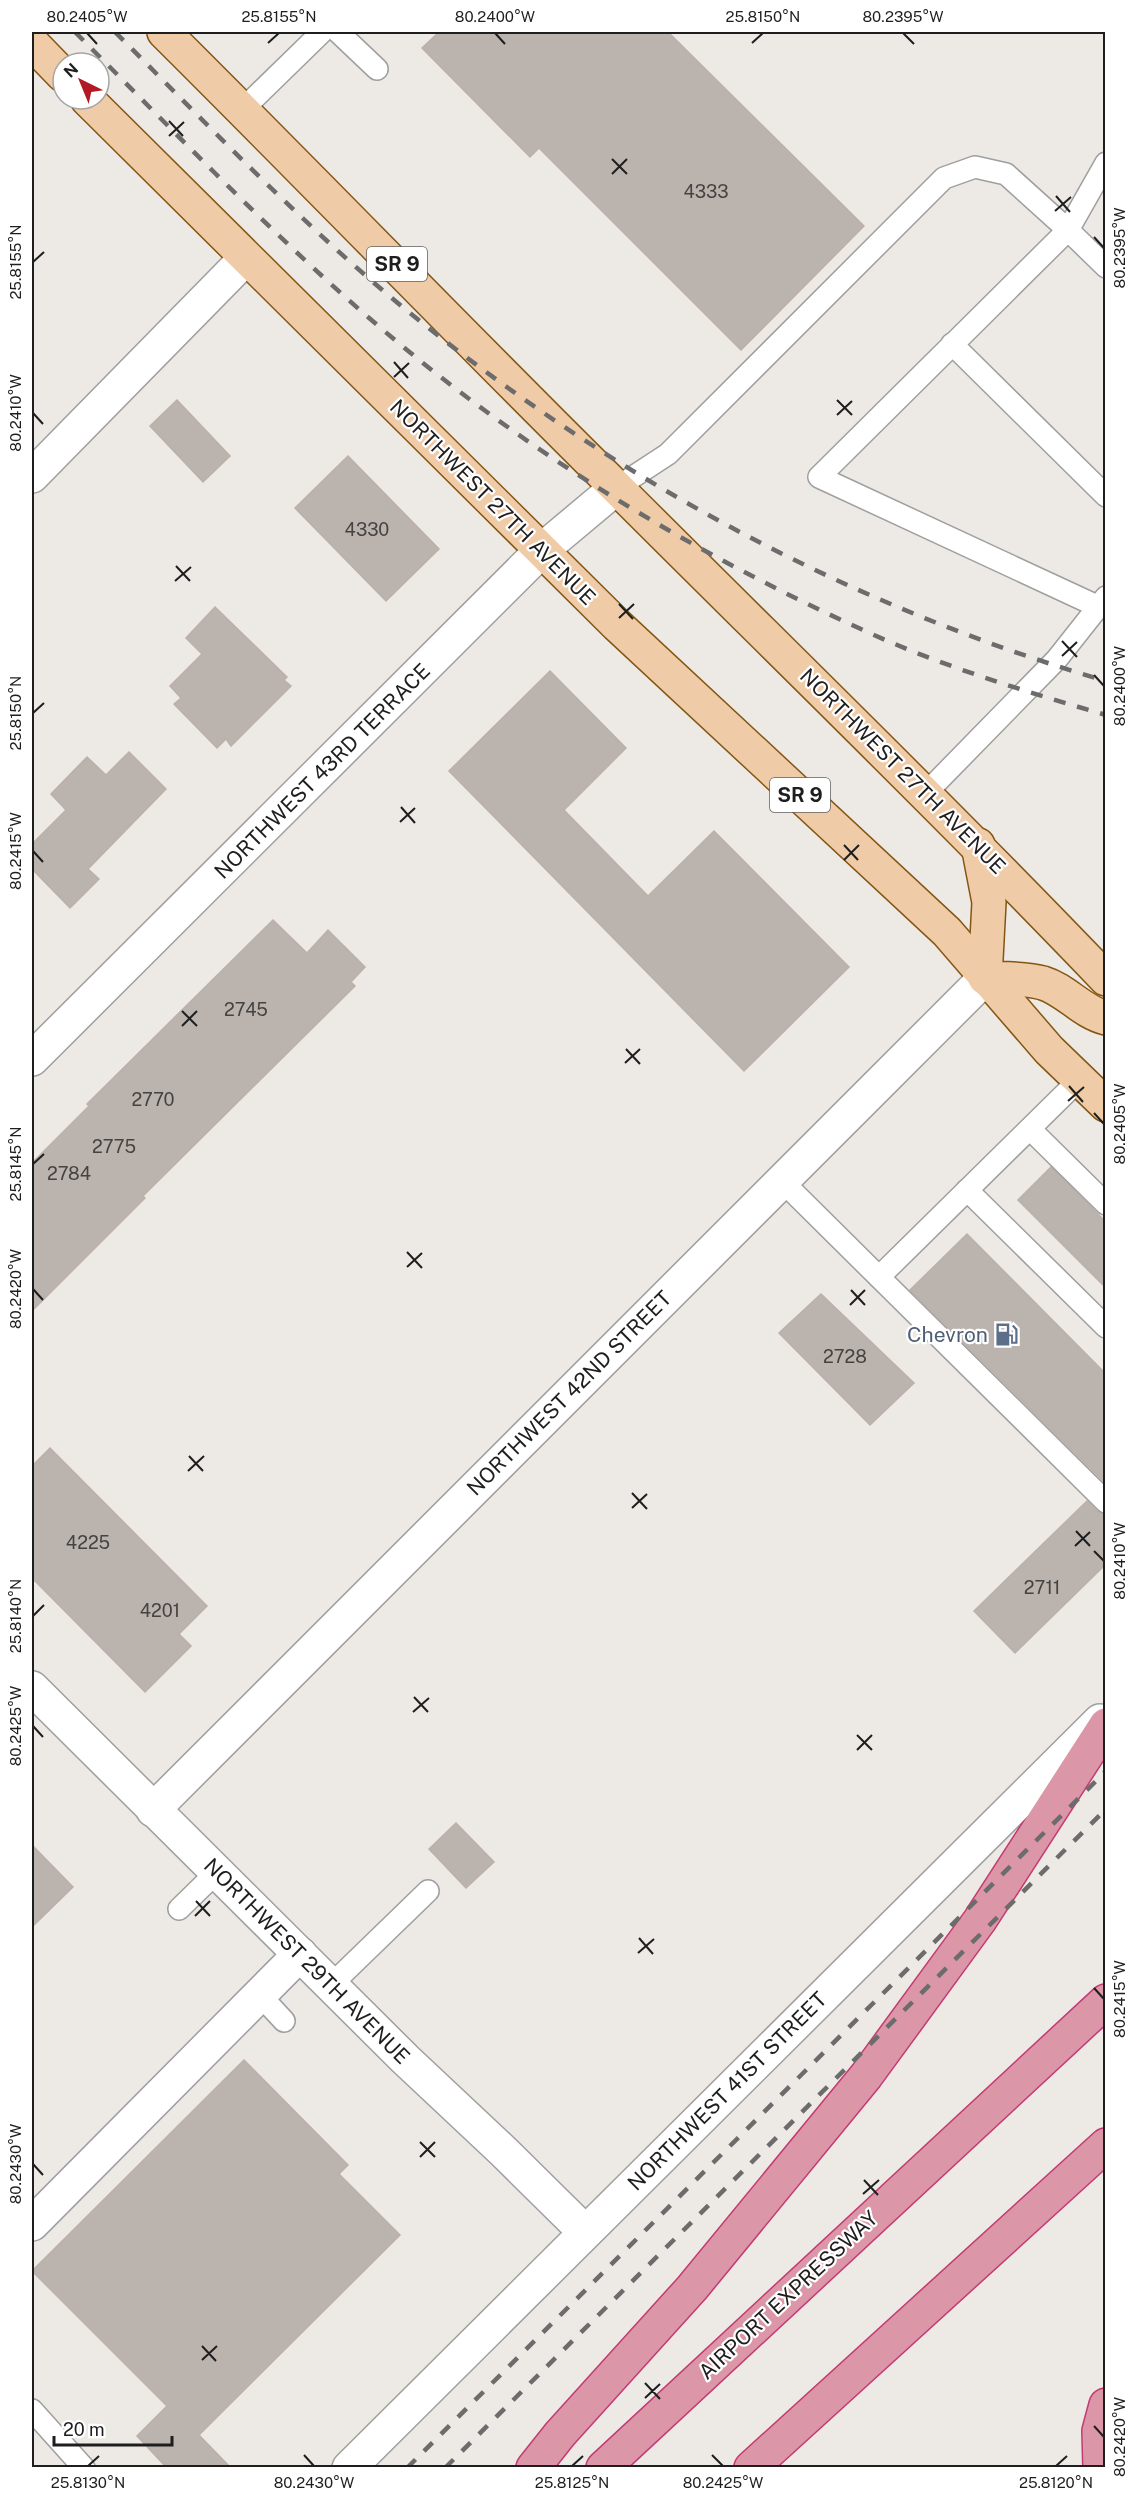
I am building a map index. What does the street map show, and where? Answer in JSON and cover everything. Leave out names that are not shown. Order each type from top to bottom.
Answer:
[{"type":"highway","points":[[533,2468],[560,2434],[692,2288],[866,2076],[980,1920],[1106,1725]]},
{"type":"highway","name":"AIRPORT EXPRESSWAY","points":[[603,2468],[1106,2001]]},
{"type":"highway","points":[[751,2468],[1106,2145]]},
{"type":"highway","points":[[1100,2468],[1099,2432],[1106,2405]]},
{"type":"main road","name":"NORTHWEST 27TH AVENUE","points":[[164,32],[616,488],[978,845],[1106,979]]},
{"type":"main road","points":[[32,43],[51,63]]},
{"type":"main road","name":"NORTHWEST 27TH AVENUE","points":[[99,111],[617,625],[947,932],[1049,1050],[1106,1105]]},
{"type":"main road","points":[[978,845],[989,903],[985,978],[1043,983],[1095,1015],[1106,1018]]},
{"type":"street","points":[[32,476],[246,258]]},
{"type":"street","name":"NORTHWEST 43RD TERRACE","points":[[32,1059],[542,550],[616,488]]},
{"type":"street","name":"NORTHWEST 42ND STREET","points":[[153,1810],[985,978]]},
{"type":"street","name":"NORTHWEST 29TH AVENUE","points":[[32,1688],[153,1810],[585,2232]]},
{"type":"street","name":"NORTHWEST 41ST STREET","points":[[349,2468],[1106,1716]]},
{"type":"street","points":[[32,2224],[300,1954]]},
{"type":"lane","points":[[242,110],[322,32]]},
{"type":"lane","points":[[338,32],[377,69]]},
{"type":"lane","points":[[926,793],[1057,659],[1102,602],[819,477],[1068,230],[1106,163]]},
{"type":"lane","points":[[616,488],[668,454],[944,177],[975,167],[1006,174],[1106,267]]},
{"type":"lane","points":[[952,344],[1106,496]]},
{"type":"lane","points":[[879,1277],[1080,1080]]},
{"type":"lane","points":[[1030,1129],[1106,1204]]},
{"type":"lane","points":[[781,1180],[1106,1502]]},
{"type":"lane","points":[[967,1190],[1106,1327]]},
{"type":"lane","points":[[179,1909],[218,1871]]},
{"type":"lane","points":[[331,1985],[428,1892]]},
{"type":"lane","points":[[260,1995],[285,2021]]},
{"type":"lane","points":[[32,2410],[84,2468]]},
{"type":"building","points":[[439,32],[668,32],[864,226],[741,350],[539,148],[530,157],[422,48]]},
{"type":"building","points":[[177,400],[230,456],[203,482],[150,426]]},
{"type":"building","points":[[348,456],[439,549],[386,601],[295,508]]},
{"type":"building","points":[[215,607],[287,677],[284,680],[291,686],[231,746],[226,739],[217,748],[174,704],[181,698],[170,686],[202,654],[186,638]]},
{"type":"building","points":[[550,671],[626,748],[564,810],[648,896],[714,831],[849,967],[744,1071],[449,771]]},
{"type":"building","points":[[129,752],[166,789],[88,869],[99,879],[70,908],[32,869],[32,844],[66,810],[51,794],[87,757],[106,775]]},
{"type":"building","points":[[273,920],[307,953],[328,930],[365,967],[351,982],[355,986],[143,1196],[145,1198],[32,1311],[32,1163],[89,1106],[87,1104]]},
{"type":"building","points":[[1051,1167],[1106,1222],[1106,1288],[1018,1200]]},
{"type":"building","name":"Chevron","points":[[967,1234],[1106,1374],[1106,1484],[910,1290]]},
{"type":"building","points":[[821,1294],[914,1383],[870,1425],[779,1333]]},
{"type":"building","points":[[50,1448],[207,1606],[179,1634],[191,1646],[145,1692],[32,1578],[32,1466]]},
{"type":"building","points":[[1087,1501],[1097,1511],[1106,1514],[1106,1564],[1015,1653],[974,1611]]},
{"type":"building","points":[[456,1823],[494,1862],[466,1888],[429,1849]]},
{"type":"building","points":[[32,1845],[73,1887],[32,1927]]},
{"type":"building","points":[[244,2060],[348,2165],[339,2174],[400,2235],[199,2435],[231,2468],[167,2468],[137,2436],[167,2406],[32,2271]]},
{"type":"railway","points":[[75,32],[237,195],[363,313],[461,392],[516,433],[573,471],[631,508],[750,575],[874,635],[959,669],[1106,715]]},
{"type":"railway","points":[[115,32],[266,183],[344,257],[426,326],[503,384],[583,439],[664,490],[748,536],[835,579],[923,617],[1013,651],[1106,681]]},
{"type":"railway","points":[[407,2468],[1106,1771]]},
{"type":"railway","points":[[445,2468],[1106,1809]]},
{"type":"place","name":"Chevron","points":[[1006,1334]]}]
